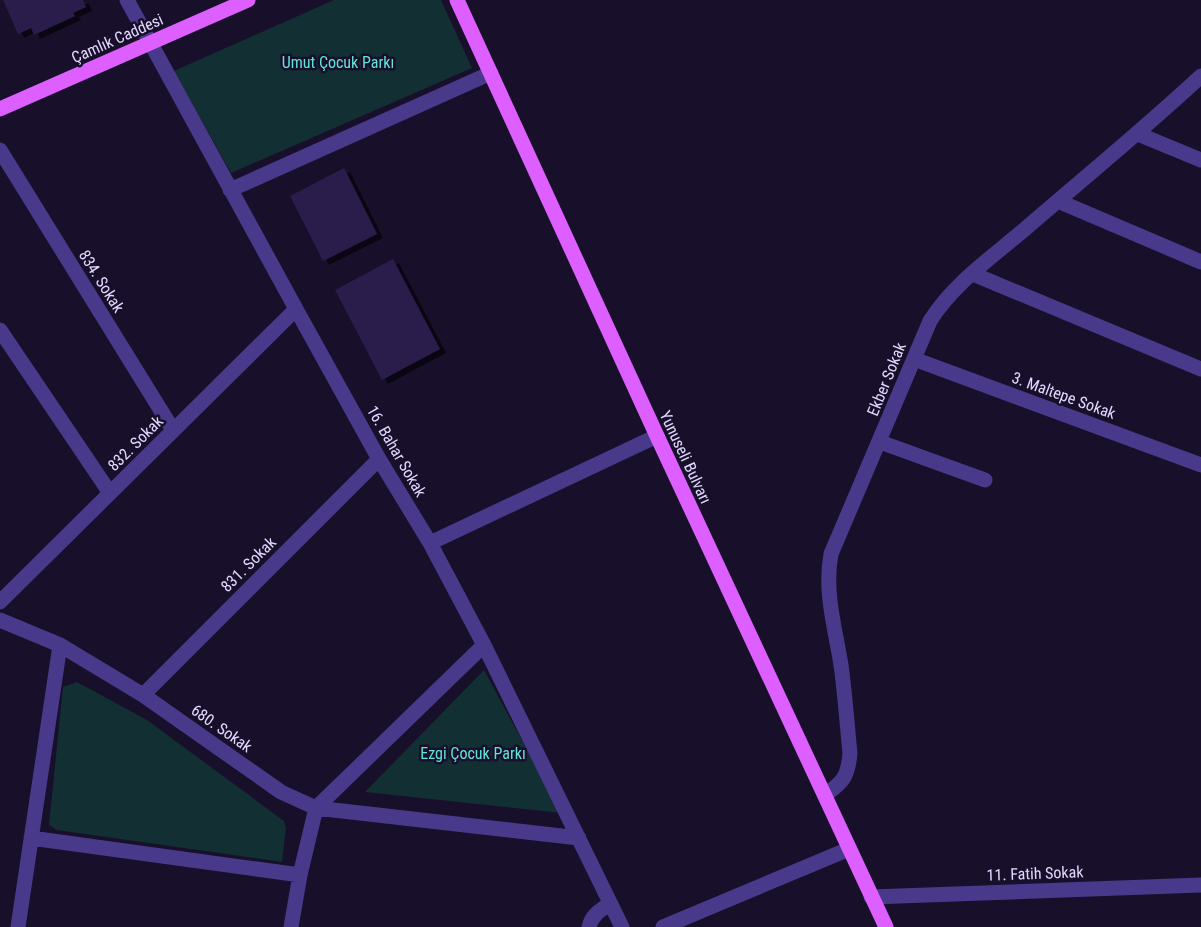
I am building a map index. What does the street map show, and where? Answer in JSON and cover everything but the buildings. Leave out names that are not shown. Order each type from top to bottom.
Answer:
[{"type":"main road","name":"Çamlık Caddesi","points":[[0,109],[248,0]]},
{"type":"main road","name":"Yunuseli Bulvarı","points":[[457,0],[886,927]]},
{"type":"street","name":"16. Bahar Sokak","points":[[127,0],[379,459],[430,543],[484,645],[622,927]]},
{"type":"street","points":[[230,190],[491,73]]},
{"type":"street","name":"Ekber Sokak","points":[[825,795],[842,783],[849,765],[850,753],[841,666],[828,597],[831,554],[930,321],[952,290],[1138,134],[1201,76]]},
{"type":"street","points":[[1138,134],[1201,160]]},
{"type":"street","name":"834. Sokak","points":[[0,150],[173,430]]},
{"type":"street","points":[[1058,201],[1201,262]]},
{"type":"street","points":[[973,274],[1201,369]]},
{"type":"street","name":"832. Sokak","points":[[0,602],[296,309]]},
{"type":"street","points":[[0,330],[110,493]]},
{"type":"street","name":"3. Maltepe Sokak","points":[[914,358],[1201,465]]},
{"type":"street","points":[[430,543],[657,436]]},
{"type":"street","points":[[880,442],[985,480]]},
{"type":"street","name":"831. Sokak","points":[[143,695],[379,459]]},
{"type":"street","name":"680. Sokak","points":[[0,620],[60,645],[143,695],[281,792],[316,808],[579,838]]},
{"type":"street","points":[[18,927],[60,645]]},
{"type":"street","points":[[291,927],[300,875],[316,808],[484,645]]},
{"type":"street","points":[[31,838],[300,875]]},
{"type":"street","points":[[663,927],[849,849]]},
{"type":"street","name":"11. Fatih Sokak","points":[[871,897],[1201,885]]},
{"type":"street","points":[[589,927],[599,910],[610,904]]},
{"type":"green space","name":"Umut Çocuk Parkı","points":[[334,0],[441,0],[472,68],[231,173],[174,71]]},
{"type":"green space","name":"Ezgi Çocuk Parkı","points":[[484,670],[561,813],[365,792]]},
{"type":"green space","points":[[77,682],[147,720],[284,821],[286,828],[282,862],[57,830],[49,825],[63,687]]}]
